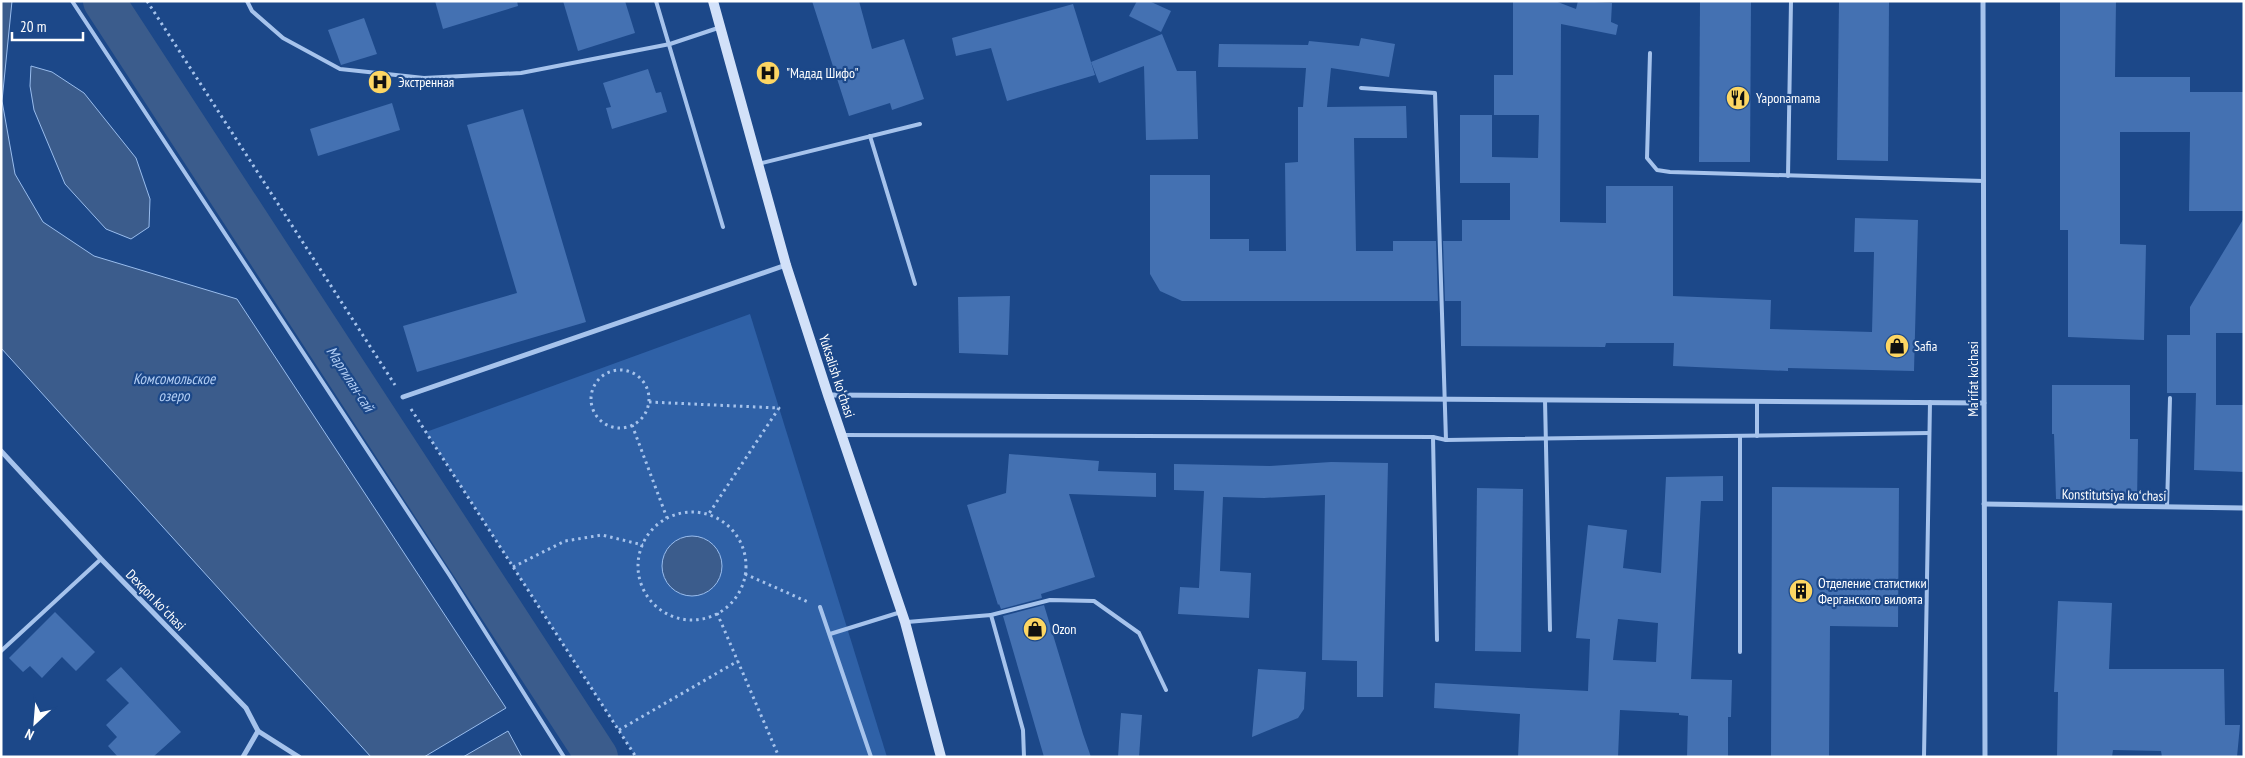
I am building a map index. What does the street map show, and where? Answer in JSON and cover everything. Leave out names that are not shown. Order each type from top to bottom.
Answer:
[{"type":"main road","name":"Yuksalish koʻchasi","points":[[713,1],[786,265],[903,617],[941,757]]},
{"type":"street","name":"Ma'rifat ko'chasi","points":[[1983,1],[1986,757]]},
{"type":"street","points":[[403,398],[786,265]]},
{"type":"street","points":[[828,395],[1984,403]]},
{"type":"street","name":"Dexqon koʻchasi","points":[[1,451],[101,559],[246,708],[258,731]]},
{"type":"street","name":"Konstitutsiya koʻchasi","points":[[1984,504],[2244,508]]},
{"type":"street","points":[[243,757],[258,731],[299,757]]},
{"type":"lane","points":[[72,1],[444,568],[564,757]]},
{"type":"lane","points":[[247,1],[252,10],[283,38],[340,70],[424,78],[522,73],[670,44],[720,27]]},
{"type":"lane","points":[[656,1],[723,227]]},
{"type":"lane","points":[[1788,176],[1791,1]]},
{"type":"lane","points":[[1650,53],[1647,158],[1656,170],[1788,176],[1984,181]]},
{"type":"lane","points":[[1361,88],[1436,93],[1446,440]]},
{"type":"lane","points":[[758,164],[920,124]]},
{"type":"lane","points":[[870,136],[915,284]]},
{"type":"lane","points":[[2167,507],[2170,398]]},
{"type":"lane","points":[[1546,400],[1550,630]]},
{"type":"lane","points":[[1757,401],[1757,436]]},
{"type":"lane","points":[[1924,757],[1930,402]]},
{"type":"lane","points":[[842,435],[1433,437],[1446,440],[1928,433]]},
{"type":"lane","points":[[1740,436],[1740,652]]},
{"type":"lane","points":[[1433,437],[1437,640]]},
{"type":"lane","points":[[1,651],[101,559]]},
{"type":"lane","points":[[830,634],[903,617],[990,615],[1050,600],[1094,601],[1139,633],[1166,690]]},
{"type":"lane","points":[[820,607],[872,757]]},
{"type":"lane","points":[[990,615],[1023,730],[1024,757]]},
{"type":"path","points":[[147,1],[636,757]]},
{"type":"path","points":[[622,370],[631,372],[645,384],[648,392],[649,402],[646,412],[640,420],[632,425],[623,427],[612,426],[597,416],[593,408],[591,398],[597,381],[612,371],[622,370]]},
{"type":"path","points":[[649,402],[779,408],[708,515]]},
{"type":"path","points":[[632,425],[666,518]]},
{"type":"path","points":[[684,513],[708,515],[719,519],[733,530],[742,545],[746,562],[745,574],[737,596],[717,613],[710,617],[693,620],[675,617],[660,609],[648,596],[640,580],[638,562],[642,545],[652,530],[666,518],[684,513]]},
{"type":"path","points":[[513,567],[565,541],[602,535],[642,545]]},
{"type":"path","points":[[745,574],[820,607]]},
{"type":"path","points":[[717,613],[779,757]]},
{"type":"path","points":[[618,730],[738,661]]},
{"type":"shaded area","points":[[750,314],[887,757],[636,757],[426,432]]},
{"type":"water","name":"Комсомольское озеро","points":[[1,1],[12,1],[2,101],[15,174],[43,222],[94,256],[237,299],[506,708],[424,757],[371,757],[1,348]]},
{"type":"water","points":[[31,66],[52,72],[84,93],[136,158],[150,199],[149,227],[131,239],[106,229],[65,184],[34,110],[30,86]]},
{"type":"water","points":[[692,536],[709,541],[717,549],[722,566],[717,583],[709,591],[692,596],[675,591],[667,583],[662,566],[667,549],[675,541]]},
{"type":"water","points":[[508,731],[522,757],[463,757]]},
{"type":"building","points":[[435,1],[517,1],[518,6],[443,29]]},
{"type":"building","points":[[563,1],[625,1],[635,33],[578,51]]},
{"type":"building","points":[[812,1],[859,1],[872,49],[904,39],[924,99],[892,110],[890,103],[849,116]]},
{"type":"building","points":[[1137,1],[1149,1],[1171,11],[1161,32],[1129,16]]},
{"type":"building","points":[[1513,1],[1555,1],[1576,9],[1578,1],[1612,3],[1611,22],[1618,25],[1616,35],[1561,24],[1560,222],[1606,223],[1606,186],[1673,186],[1673,296],[1771,300],[1770,329],[1872,332],[1874,252],[1854,252],[1855,218],[1918,220],[1914,371],[1788,368],[1788,371],[1673,366],[1674,343],[1606,343],[1605,347],[1461,346],[1461,301],[1445,301],[1443,241],[1462,241],[1462,220],[1510,220],[1510,183],[1460,183],[1460,115],[1492,115],[1492,157],[1538,158],[1539,115],[1494,115],[1494,75],[1513,75]]},
{"type":"building","points":[[1700,1],[1751,1],[1750,162],[1699,162]]},
{"type":"building","points":[[1839,1],[1889,1],[1888,161],[1837,160]]},
{"type":"building","points":[[2060,1],[2116,1],[2115,77],[2190,77],[2190,92],[2244,92],[2244,211],[2189,211],[2190,132],[2120,132],[2120,244],[2146,245],[2144,340],[2068,337],[2068,230],[2060,230]]},
{"type":"building","points":[[1073,4],[1095,75],[1007,101],[991,48],[956,56],[952,38]]},
{"type":"building","points":[[364,18],[377,54],[341,65],[328,30]]},
{"type":"building","points":[[1162,34],[1177,71],[1196,71],[1198,139],[1146,140],[1144,66],[1099,83],[1091,62]]},
{"type":"building","points":[[1361,38],[1395,44],[1389,77],[1331,68],[1327,107],[1406,106],[1407,138],[1354,138],[1356,251],[1393,251],[1393,241],[1436,241],[1438,301],[1182,301],[1160,291],[1150,274],[1150,175],[1210,175],[1210,239],[1249,239],[1249,251],[1286,251],[1285,163],[1298,162],[1298,107],[1303,107],[1306,68],[1218,67],[1219,44],[1308,45],[1309,41],[1359,46]]},
{"type":"building","points":[[648,69],[656,93],[661,92],[667,112],[612,129],[606,108],[611,107],[603,83]]},
{"type":"building","points":[[392,103],[400,130],[318,156],[310,129]]},
{"type":"building","points":[[523,109],[586,322],[417,372],[403,326],[517,293],[467,125]]},
{"type":"building","points":[[2244,218],[2244,333],[2216,333],[2216,405],[2244,405],[2244,472],[2194,470],[2196,393],[2167,393],[2167,335],[2190,335],[2190,307]]},
{"type":"building","points":[[1010,296],[1008,355],[959,353],[958,297]]},
{"type":"building","points":[[2052,385],[2130,385],[2130,439],[2138,439],[2137,502],[2056,499],[2054,434],[2052,434]]},
{"type":"building","points":[[1009,454],[1099,461],[1098,471],[1156,473],[1156,497],[1069,494],[1095,577],[1041,594],[1042,598],[1001,609],[998,605],[967,505],[1006,493]]},
{"type":"building","points":[[1331,462],[1388,463],[1383,697],[1357,697],[1357,661],[1322,660],[1325,495],[1264,498],[1223,497],[1220,571],[1251,573],[1249,618],[1178,614],[1180,587],[1199,588],[1204,491],[1174,490],[1174,464],[1270,466]]},
{"type":"building","points":[[1723,476],[1723,501],[1701,501],[1691,679],[1732,680],[1731,717],[1728,717],[1728,757],[1687,757],[1688,716],[1679,715],[1679,713],[1620,710],[1618,757],[1518,757],[1520,714],[1434,708],[1435,683],[1588,691],[1590,639],[1576,638],[1588,525],[1627,530],[1623,568],[1661,573],[1666,477]],"holes":[[[1618,619],[1658,623],[1656,662],[1613,660]]]},
{"type":"building","name":"Отделение статистики Ферганского вилоята","points":[[1772,487],[1899,488],[1898,627],[1830,626],[1829,757],[1771,757]]},
{"type":"building","points":[[1477,488],[1523,489],[1521,652],[1475,651]]},
{"type":"building","points":[[2058,601],[2112,603],[2109,669],[2224,669],[2225,725],[2240,725],[2237,757],[2162,757],[2161,751],[2113,750],[2112,757],[2057,757],[2058,692],[2054,692]]},
{"type":"building","points":[[1044,605],[1091,757],[1044,757],[1003,616]]},
{"type":"building","points":[[55,612],[95,652],[76,671],[62,657],[42,678],[30,666],[23,672],[9,658]]},
{"type":"building","points":[[121,667],[181,732],[153,757],[118,757],[108,746],[117,737],[106,725],[129,703],[106,680]]},
{"type":"building","points":[[1258,669],[1306,672],[1304,709],[1298,718],[1252,737]]},
{"type":"building","points":[[1121,713],[1142,715],[1139,757],[1118,757]]},
{"type":"waterway","name":"Маргилан-сай","points":[[104,1],[597,757]]},
{"type":"place","name":"\"Мадад Шифо\"","points":[[768,73]]},
{"type":"place","name":"Экстренная","points":[[380,82]]},
{"type":"place","name":"Yaponamama","points":[[1738,98]]},
{"type":"place","name":"Safia","points":[[1897,346]]},
{"type":"place","name":"Отделение статистики Ферганского вилоята","points":[[1801,591]]},
{"type":"place","name":"Ozon","points":[[1035,629]]}]
